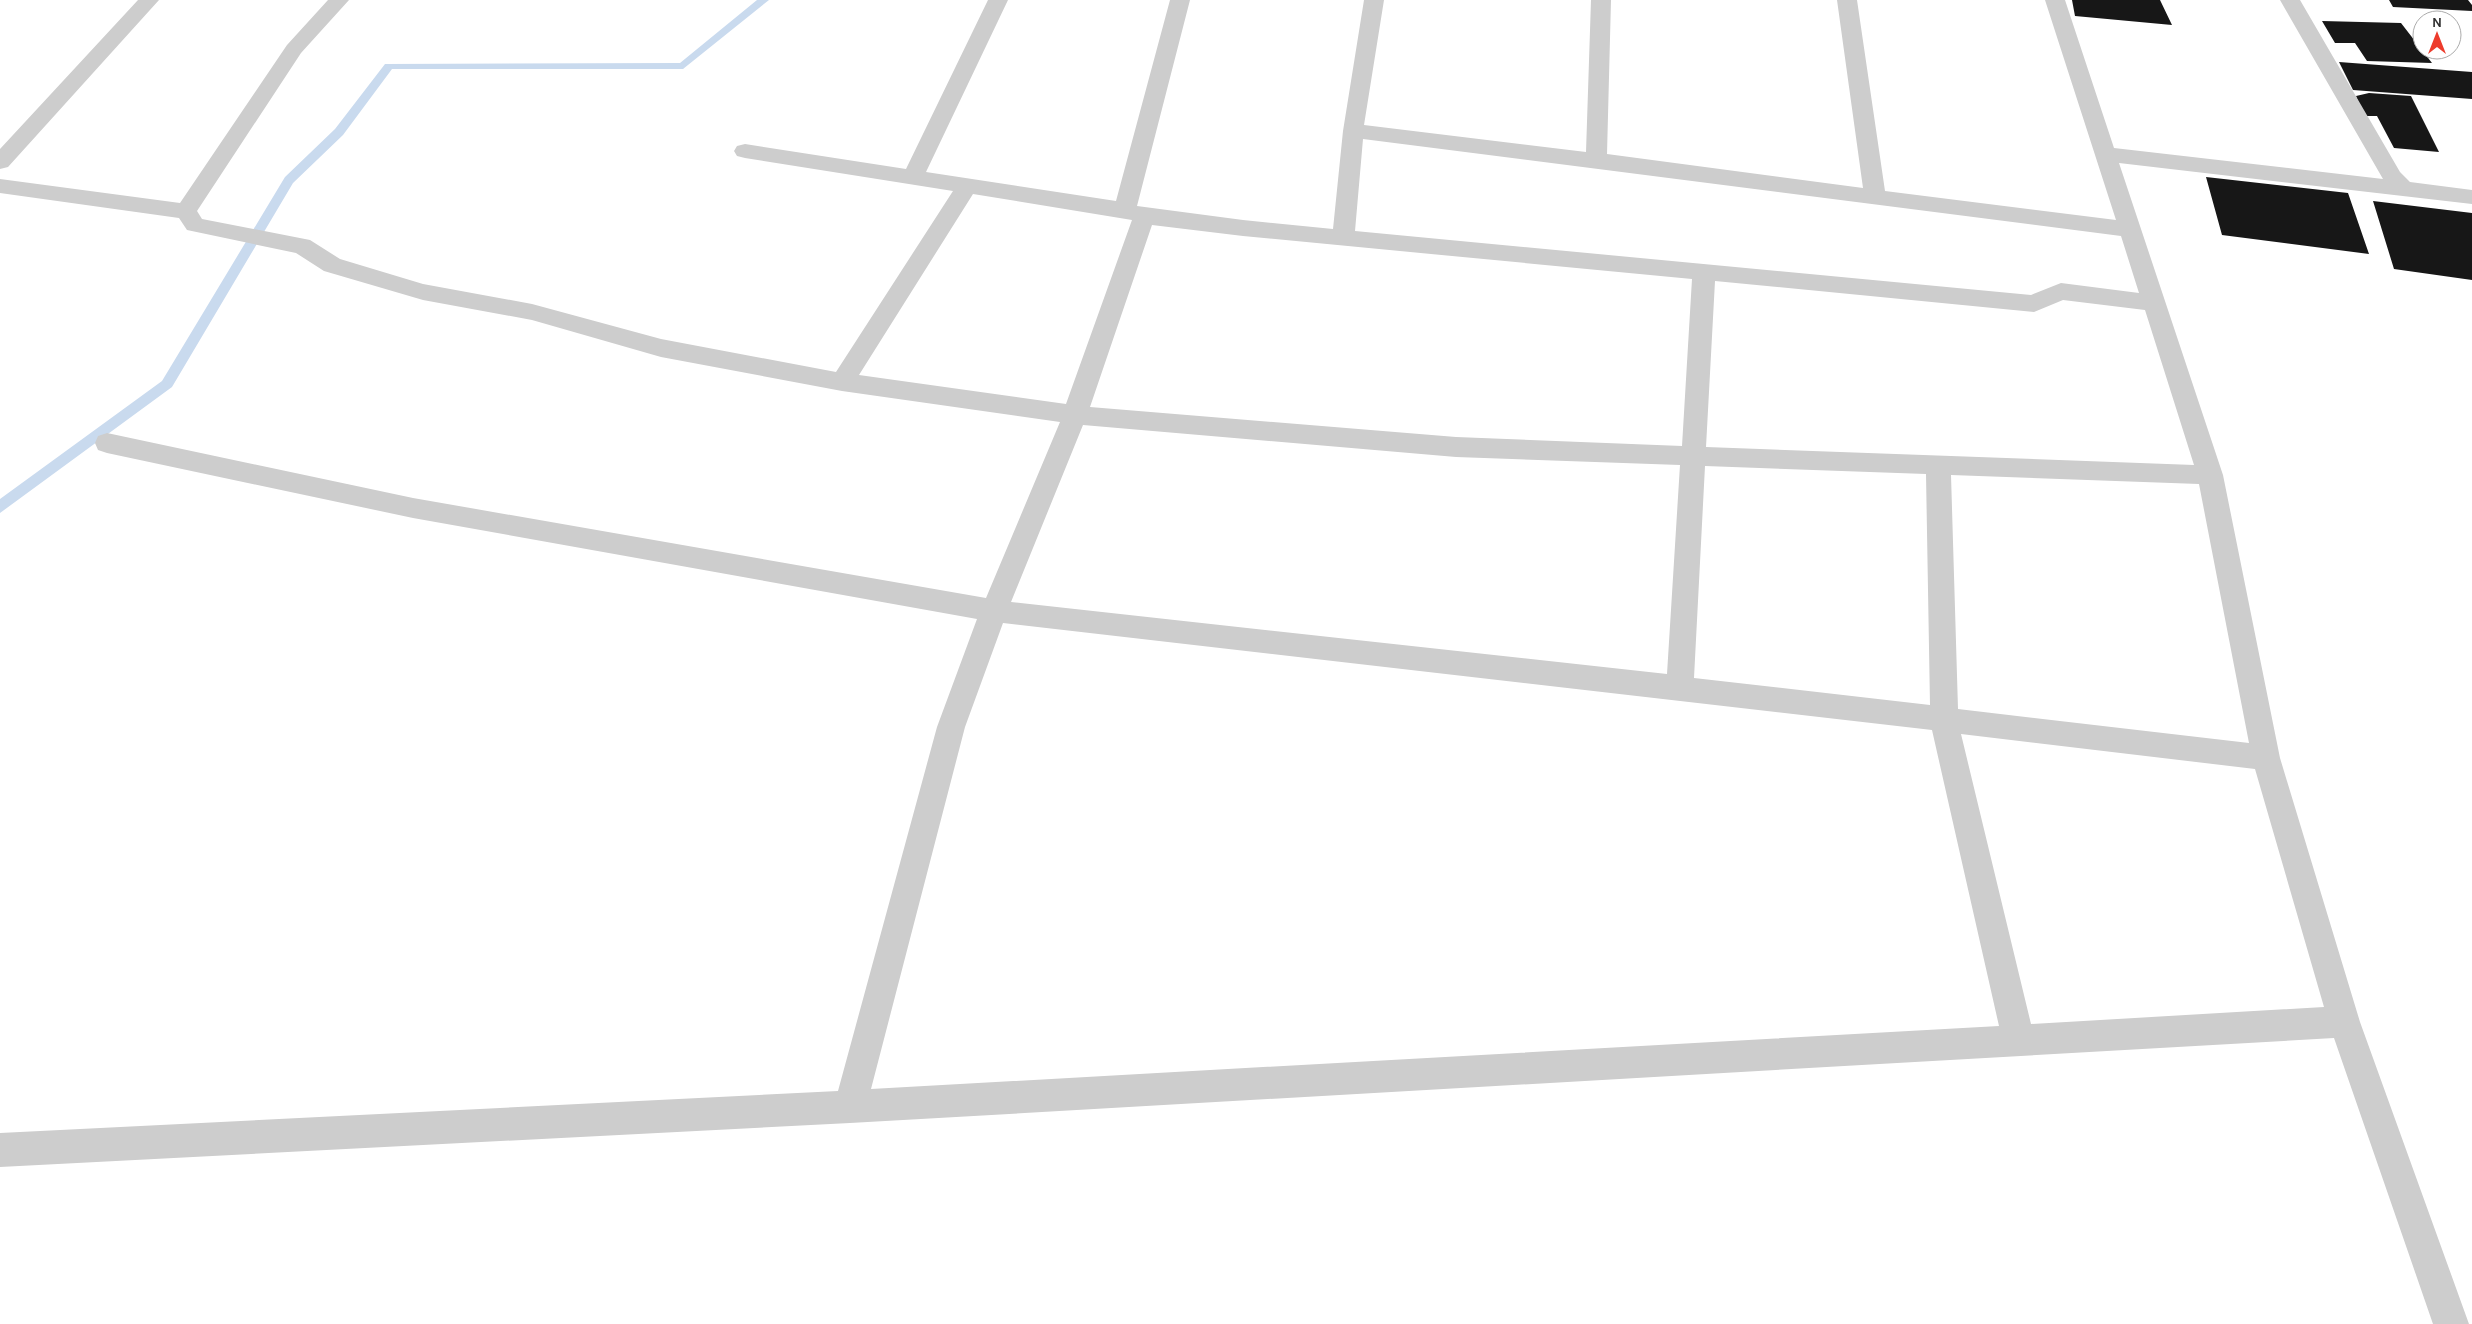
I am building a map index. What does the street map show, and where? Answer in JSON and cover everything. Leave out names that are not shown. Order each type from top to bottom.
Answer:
[{"type":"street","points":[[0,162],[149,0]]},
{"type":"street","points":[[191,218],[294,49],[339,0]]},
{"type":"street","points":[[913,177],[998,0]]},
{"type":"street","points":[[850,1106],[951,727],[994,611],[1075,415],[1134,213],[1180,0]]},
{"type":"street","points":[[1343,237],[1353,131],[1374,0]]},
{"type":"street","points":[[1596,160],[1601,0]]},
{"type":"street","points":[[1847,0],[1875,197]]},
{"type":"street","points":[[2055,0],[2210,475],[2266,758],[2344,1022],[2451,1324]]},
{"type":"street","points":[[2290,0],[2392,177],[2404,189]]},
{"type":"street","points":[[1353,131],[1596,160],[2129,230]]},
{"type":"street","points":[[745,151],[1134,213],[1343,237],[2034,304],[2061,291],[2153,303]]},
{"type":"street","points":[[2104,154],[2472,197]]},
{"type":"street","points":[[0,186],[191,218],[302,246],[332,266],[422,292],[532,312],[661,348],[842,382],[1075,415],[1456,447],[2210,475]]},
{"type":"street","points":[[842,382],[967,186]]},
{"type":"street","points":[[1680,688],[1704,273]]},
{"type":"street","points":[[107,443],[413,508],[994,611],[1680,688],[2266,758]]},
{"type":"street","points":[[1938,466],[1944,721],[2020,1040]]},
{"type":"street","points":[[0,1150],[850,1106],[2344,1022]]},
{"type":"building","points":[[2072,0],[2160,0],[2172,25],[2075,16]]},
{"type":"building","points":[[2389,0],[2468,0],[2472,5],[2472,11],[2462,10],[2393,7]]},
{"type":"building","points":[[2322,21],[2401,23],[2412,37],[2412,60],[2430,60],[2432,63],[2367,61],[2355,43],[2335,43]]},
{"type":"building","points":[[2339,62],[2472,72],[2472,99],[2353,90]]},
{"type":"building","points":[[2369,93],[2411,96],[2439,152],[2394,148],[2377,116],[2364,116],[2356,96]]},
{"type":"building","points":[[2206,177],[2348,193],[2369,254],[2222,235]]},
{"type":"building","points":[[2373,201],[2472,213],[2472,280],[2394,269]]},
{"type":"waterway","points":[[0,507],[167,384],[289,180],[339,132],[389,66],[683,66],[764,0]]}]
